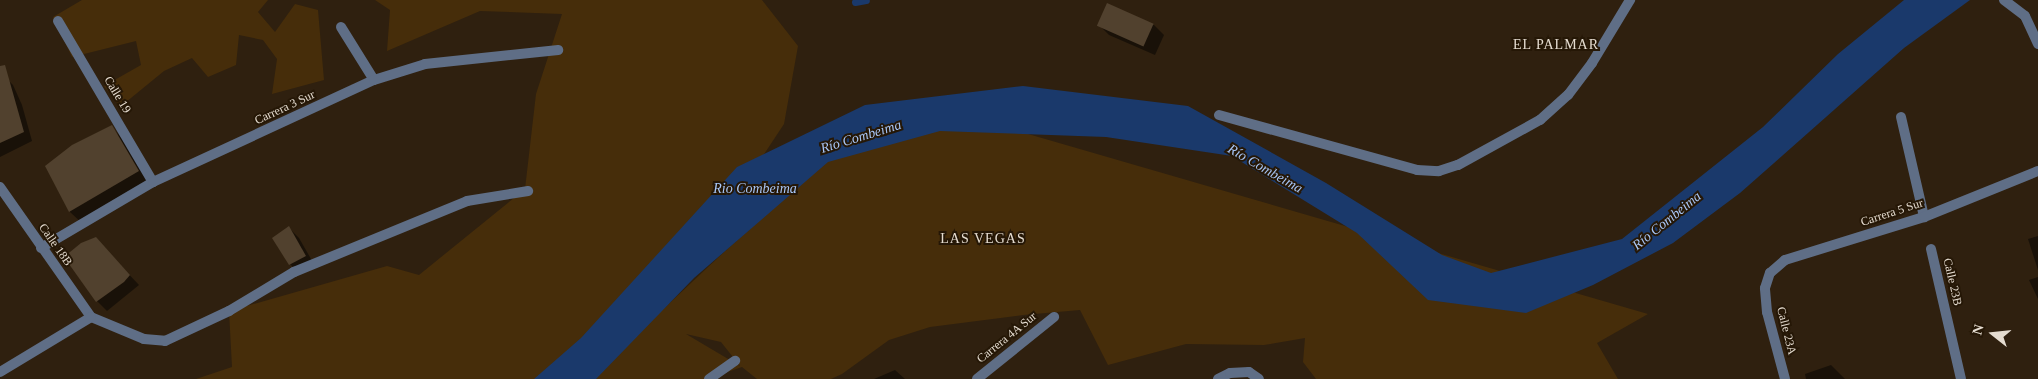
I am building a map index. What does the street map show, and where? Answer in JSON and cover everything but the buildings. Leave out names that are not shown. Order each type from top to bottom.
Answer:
[{"type":"street","points":[[1219,115],[1418,170],[1439,171],[1458,165],[1540,120],[1568,95],[1592,63],[1630,0]]},
{"type":"street","points":[[2004,0],[2035,26],[2038,44]]},
{"type":"street","name":"Calle 19","points":[[58,21],[154,182]]},
{"type":"street","points":[[341,27],[374,80]]},
{"type":"street","name":"Carrera 3 Sur","points":[[41,248],[154,182],[374,80],[425,64],[558,50]]},
{"type":"street","points":[[1901,117],[1924,217]]},
{"type":"street","name":"Carrera 5 Sur","points":[[1765,288],[1770,273],[1785,260],[1924,217],[2038,171]]},
{"type":"street","name":"Calle 18B","points":[[0,186],[90,317]]},
{"type":"street","points":[[0,372],[90,317],[144,339],[165,341],[229,311],[294,272],[467,201],[528,191]]},
{"type":"street","name":"Calle 23B","points":[[1931,249],[1961,379]]},
{"type":"street","name":"Calle 23A","points":[[1765,288],[1767,312],[1785,379]]},
{"type":"street","name":"Carrera 4A Sur","points":[[976,379],[1054,317]]},
{"type":"street","points":[[709,379],[735,361]]},
{"type":"street","points":[[1218,379],[1230,373],[1249,372],[1259,379]]},
{"type":"shaded area","points":[[82,0],[268,0],[258,12],[275,32],[295,4],[318,10],[324,80],[272,94],[277,59],[263,40],[239,35],[236,65],[208,77],[192,58],[164,71],[120,107],[104,86],[141,65],[136,41],[72,57],[53,17]]},
{"type":"shaded area","points":[[375,0],[762,0],[798,46],[784,124],[658,314],[835,153],[963,115],[1648,314],[1597,343],[1618,379],[1316,379],[1303,362],[1305,338],[1264,345],[1186,344],[1108,365],[1080,310],[930,327],[889,340],[842,374],[831,379],[757,379],[742,367],[707,379],[196,379],[232,367],[229,311],[387,266],[419,275],[525,189],[536,94],[562,14],[480,11],[387,51],[390,10]],"holes":[[[686,334],[721,342],[740,366]]]},
{"type":"water","name":"Rio Combeima","points":[[1904,0],[1970,0],[1904,48],[1740,193],[1673,243],[1593,285],[1526,313],[1428,300],[1357,233],[1232,156],[1106,137],[940,131],[828,162],[694,278],[596,379],[534,379],[581,338],[737,167],[865,105],[1023,86],[1188,106],[1326,183],[1442,255],[1491,273],[1622,239],[1763,127],[1838,54]]},
{"type":"waterway","points":[[855,2],[866,0]]},
{"type":"district","name":"EL PALMAR","points":[[1556,45]]},
{"type":"district","name":"LAS VEGAS","points":[[983,239]]},
{"type":"water label","name":"Río Combeima","points":[[861,137]]},
{"type":"water label","name":"Río Combeima","points":[[1265,169]]},
{"type":"water label","name":"Río Combeima","points":[[1667,221]]}]
